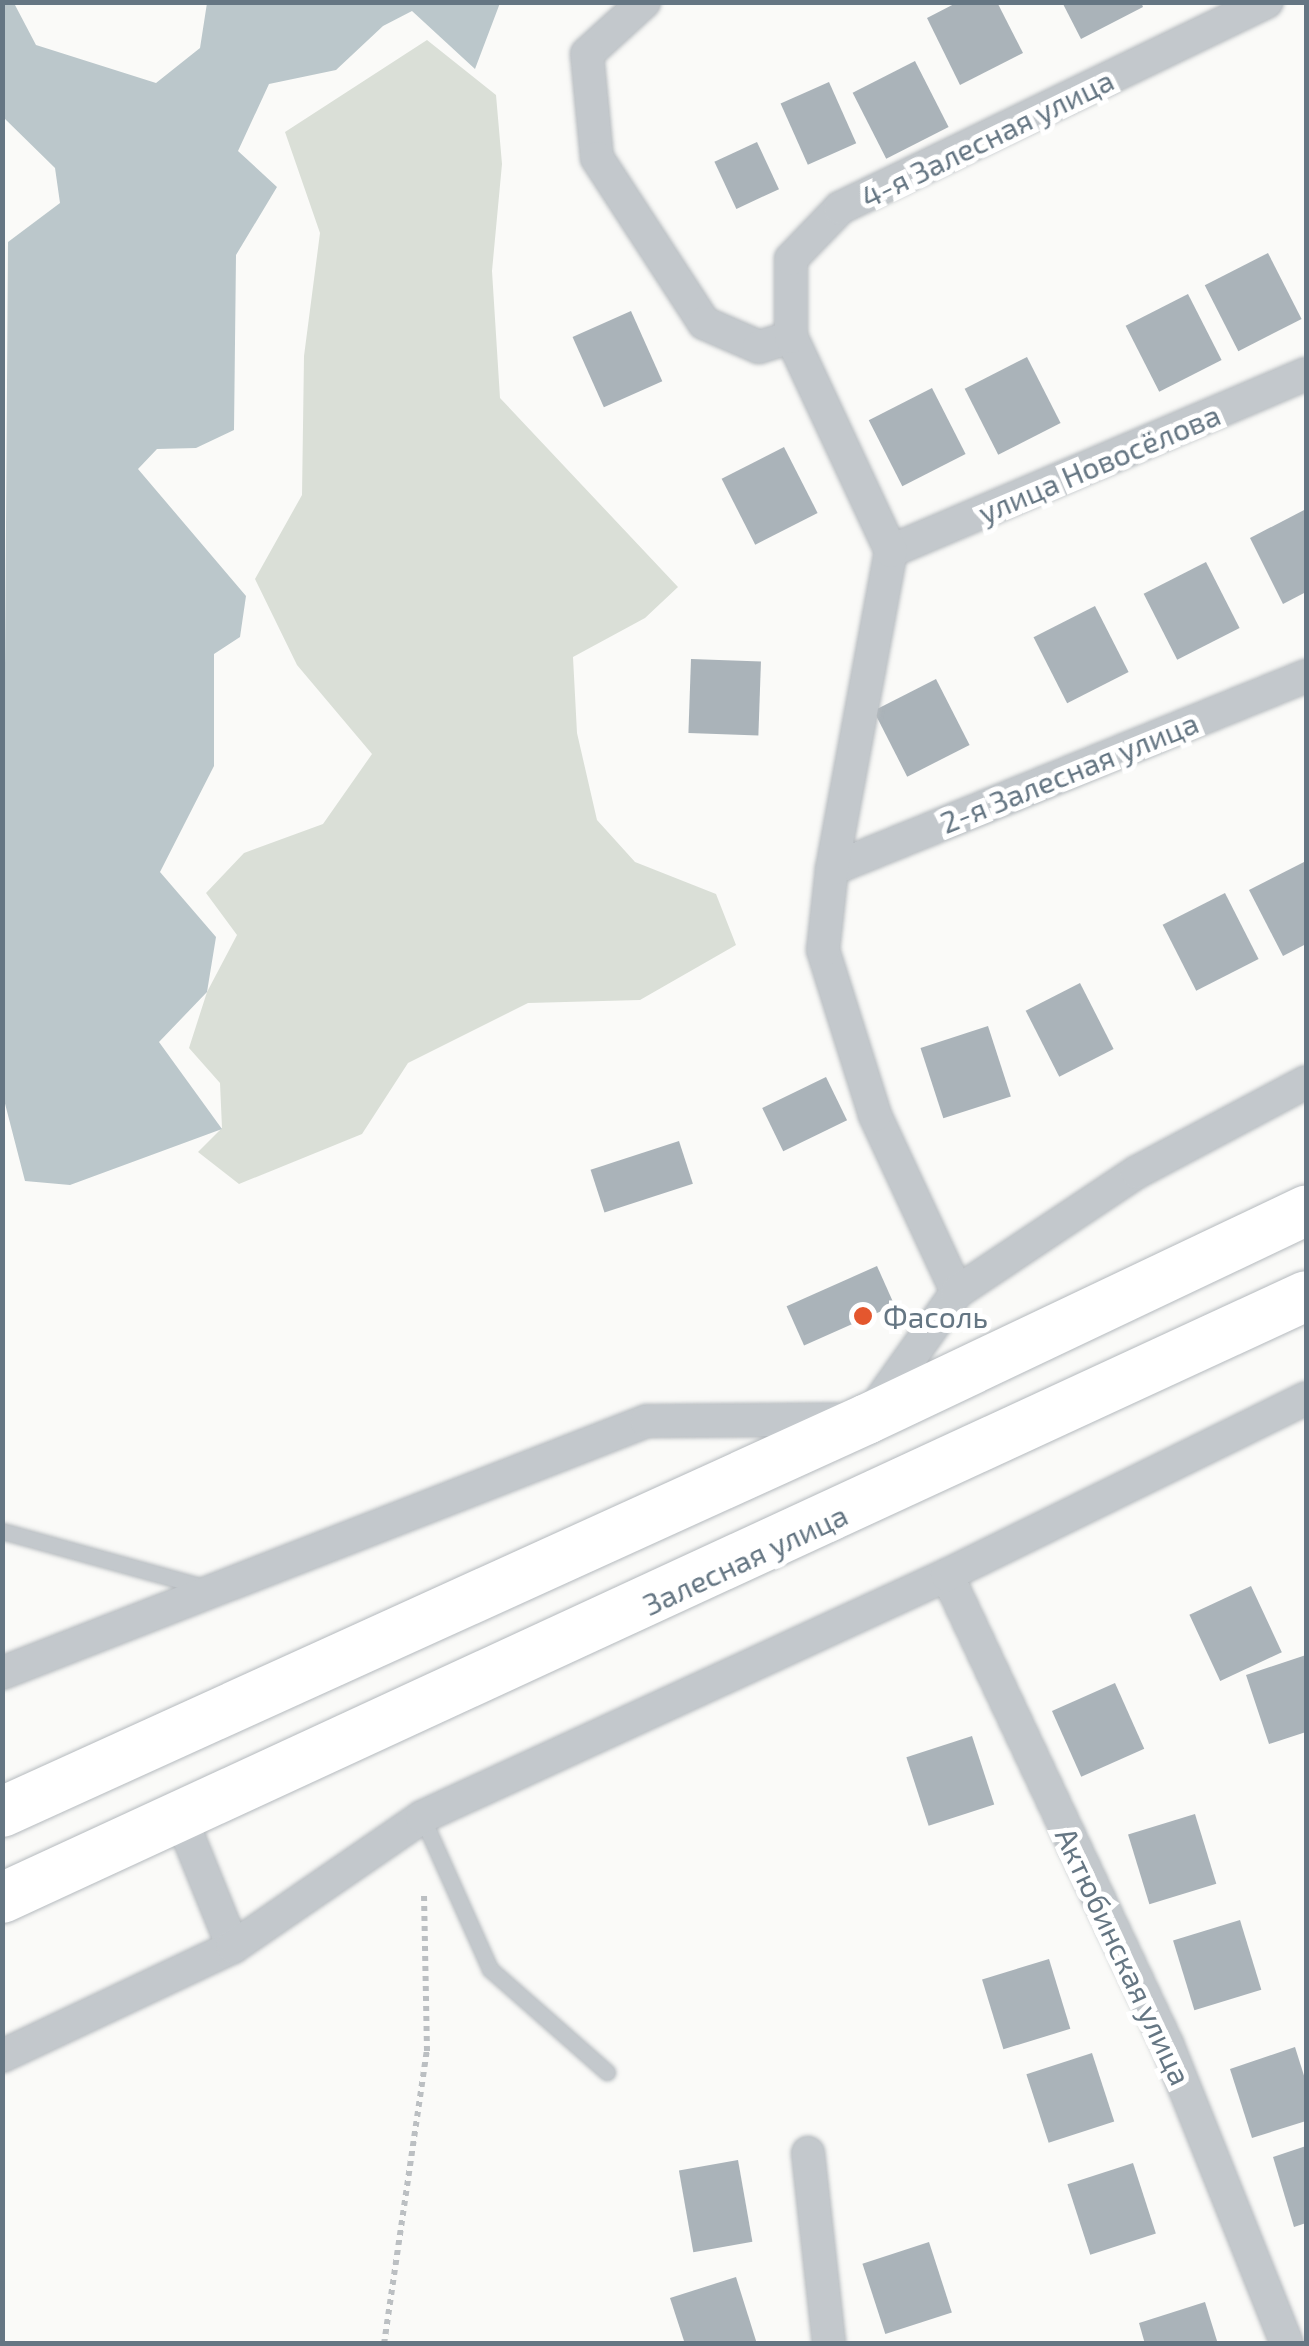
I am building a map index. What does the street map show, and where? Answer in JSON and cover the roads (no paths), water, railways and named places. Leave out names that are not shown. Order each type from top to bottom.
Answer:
[{"type":"main road","points":[[2,1812],[867,1419],[1306,1210]]},
{"type":"main road","name":"Залесная улица","points":[[2,1898],[1306,1296]]},
{"type":"street","points":[[644,2],[587,54],[597,158],[704,323],[759,346],[792,338],[892,552],[832,868],[823,950],[875,1115],[957,1292]]},
{"type":"street","name":"4-я Залесная улица","points":[[792,338],[791,259],[840,208],[1267,2]]},
{"type":"street","name":"улица Новосёлова","points":[[892,552],[1306,374]]},
{"type":"street","name":"2-я Залесная улица","points":[[832,868],[1306,676]]},
{"type":"street","points":[[2,1673],[647,1421],[867,1419],[957,1292],[1137,1172],[1306,1082]]},
{"type":"street","points":[[2,2056],[233,1947],[422,1817],[947,1575],[1306,1398]]},
{"type":"street","name":"Актюбинская улица","points":[[947,1575],[1167,2044],[1288,2344]]},
{"type":"street","points":[[180,1816],[233,1947]]},
{"type":"street","points":[[808,2153],[829,2344]]},
{"type":"lane","points":[[2,1532],[213,1590]]},
{"type":"lane","points":[[422,1817],[490,1969],[608,2072]]},
{"type":"place","name":"Фасоль","points":[[863,1316]]}]
